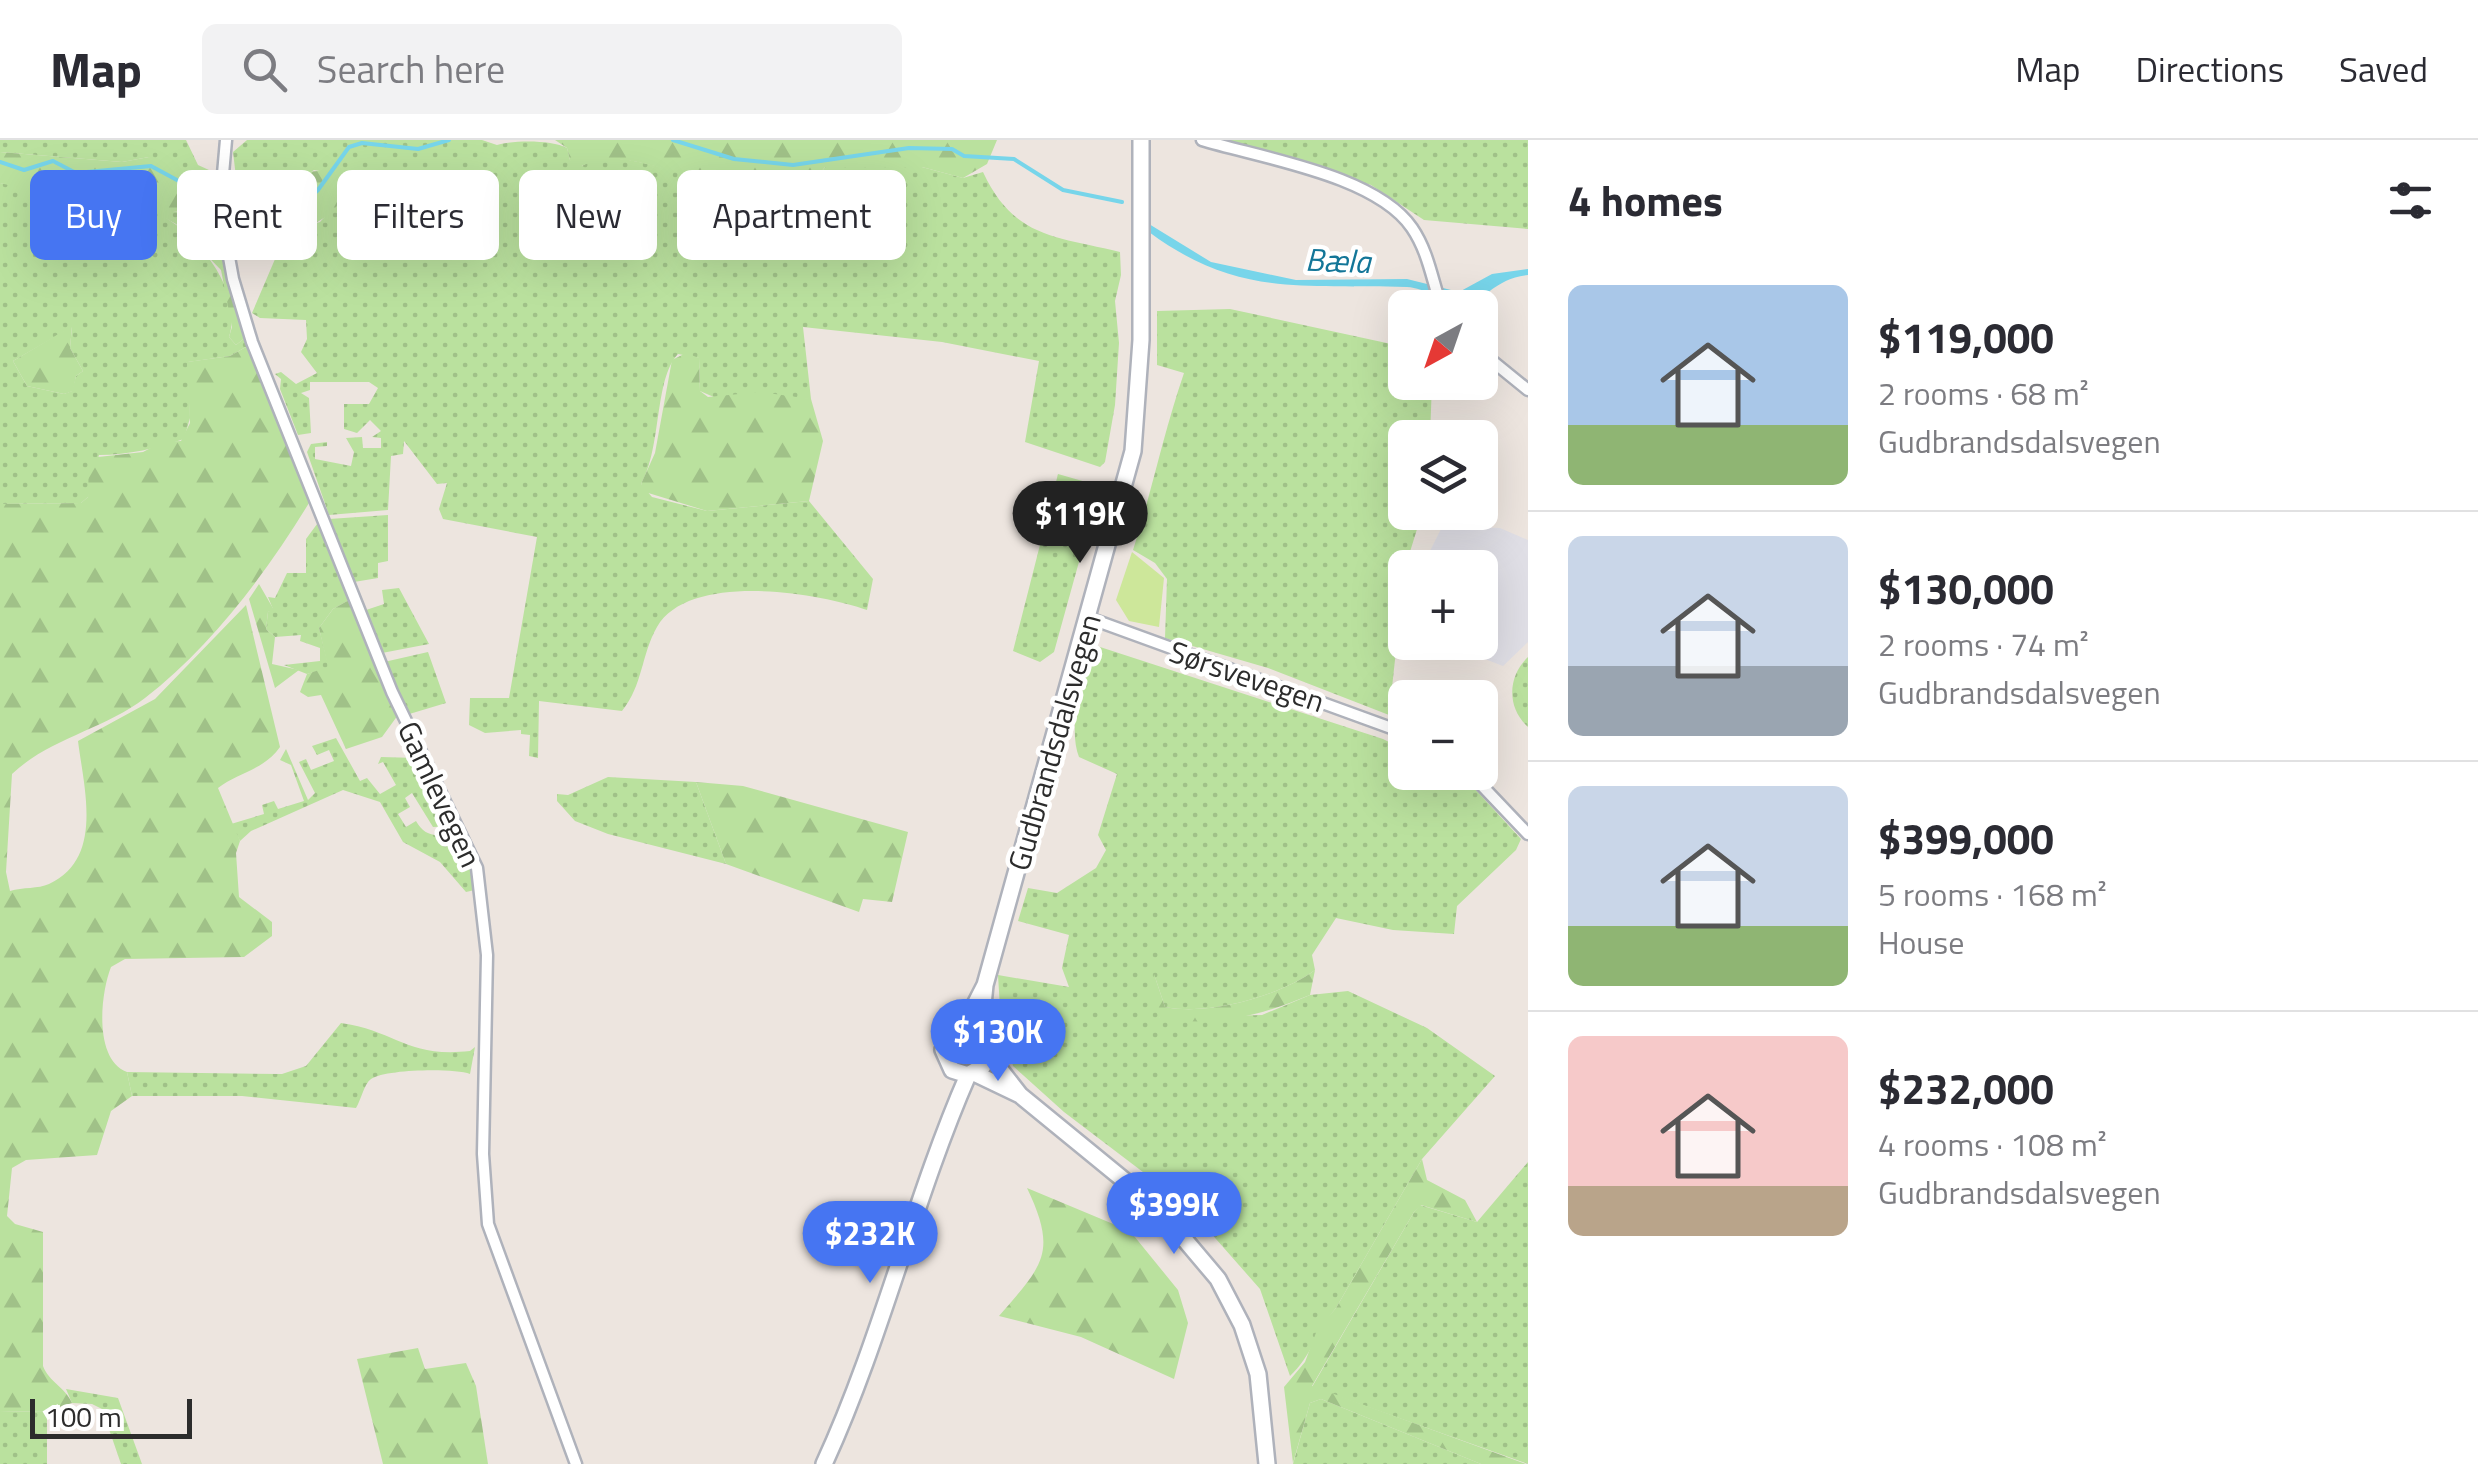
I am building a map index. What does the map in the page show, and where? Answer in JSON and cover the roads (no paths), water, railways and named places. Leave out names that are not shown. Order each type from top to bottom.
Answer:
[{"type":"main road","name":"Gudbrandsdalsvegen","points":[[962,1030],[984,985],[1133,451],[1141,340],[1141,140]]},
{"type":"main road","name":"Gudbrandsdalsvegen","points":[[980,1034],[984,985]]},
{"type":"main road","points":[[1020,1095],[965,1073],[943,1056],[944,1044],[962,1030],[980,1034],[988,1054],[1020,1095],[1158,1208],[1207,1263],[1250,1346],[1264,1403],[1267,1464]]},
{"type":"main road","points":[[824,1464],[892,1291],[946,1119],[965,1073],[988,1054]]},
{"type":"street","name":"Gamlevegen","points":[[226,140],[220,208],[233,280],[252,342],[392,692],[477,868],[487,954],[483,1154],[488,1224],[576,1464]]},
{"type":"street","points":[[1202,140],[1324,175],[1377,198],[1411,226],[1437,290]]},
{"type":"street","points":[[1498,366],[1528,390]]},
{"type":"street","name":"Sørsvevegen","points":[[1089,618],[1388,726]]},
{"type":"street","points":[[1485,790],[1528,834]]},
{"type":"water","points":[[1149,224],[1211,262],[1296,280],[1407,279],[1451,290],[1303,286],[1242,278],[1181,253],[1149,232]]},
{"type":"water","points":[[1528,269],[1528,275],[1507,280],[1490,290],[1463,290],[1492,274]]},
{"type":"waterway","name":"Bæla","points":[[0,162],[24,170],[53,161],[76,173],[151,166],[201,193],[230,201],[258,200],[294,213],[318,190],[349,147],[362,143],[418,149],[449,140]]},
{"type":"waterway","name":"Bæla","points":[[673,140],[734,159],[793,165],[909,148],[952,149],[964,156],[1014,159],[1063,190],[1122,202]]}]
